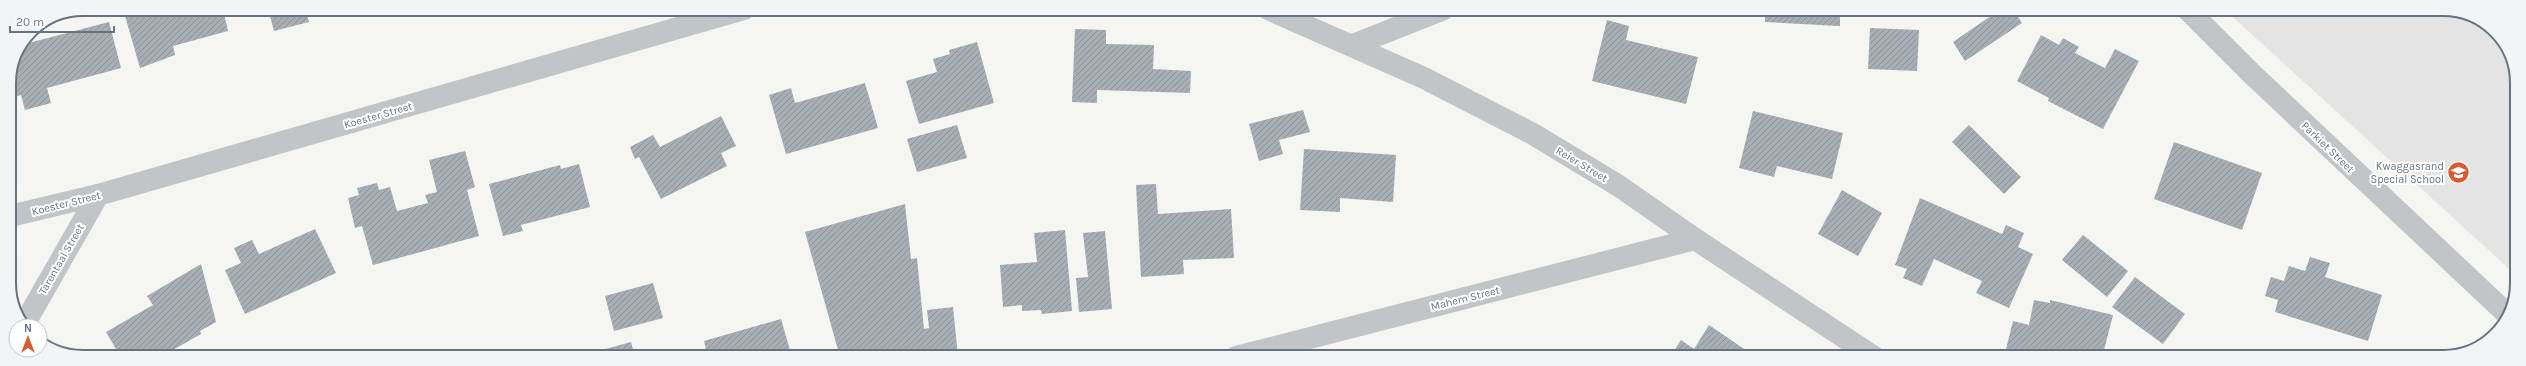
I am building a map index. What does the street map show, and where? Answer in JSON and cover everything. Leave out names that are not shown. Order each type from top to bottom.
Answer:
[{"type":"street","name":"Koester Street","points":[[16,215],[98,195],[720,16]]},
{"type":"street","name":"Reier Street","points":[[1285,16],[1354,45],[1424,78],[1533,134],[1620,186],[1695,239],[1863,350]]},
{"type":"street","points":[[1354,45],[1426,16]]},
{"type":"street","name":"Parkiet Street","points":[[2194,16],[2258,81],[2504,311]]},
{"type":"street","name":"Tarentaal Street","points":[[28,318],[98,195]]},
{"type":"street","name":"Mahem Street","points":[[1263,350],[1695,239]]},
{"type":"shaded area","name":"Kwaggasrand Special School","points":[[2232,16],[2443,16],[2460,18],[2469,21],[2487,33],[2501,49],[2509,70],[2510,270]]},
{"type":"building","points":[[125,16],[225,16],[228,31],[173,46],[175,55],[140,68]]},
{"type":"building","points":[[270,16],[307,16],[309,22],[274,31]]},
{"type":"building","points":[[1765,16],[1840,16],[1840,26],[1765,22]]},
{"type":"building","points":[[1991,16],[2018,16],[2022,23],[1965,61],[1953,42]]},
{"type":"building","points":[[1607,20],[1629,26],[1626,40],[1698,57],[1686,104],[1592,81]]},
{"type":"building","points":[[109,22],[121,68],[47,88],[51,103],[25,110],[21,95],[16,96],[16,83],[17,70],[21,57],[30,43]]},
{"type":"building","points":[[1870,28],[1919,30],[1917,71],[1868,69]]},
{"type":"building","points":[[1075,29],[1106,30],[1106,44],[1154,45],[1153,69],[1191,71],[1190,93],[1097,90],[1097,103],[1072,102]]},
{"type":"building","points":[[2041,35],[2059,45],[2063,38],[2079,47],[2075,53],[2105,68],[2115,49],[2139,61],[2103,129],[2048,101],[2049,98],[2017,81]]},
{"type":"building","points":[[977,42],[994,103],[919,124],[906,81],[937,72],[933,59],[950,54],[949,50]]},
{"type":"building","points":[[865,83],[878,128],[786,154],[769,95],[791,88],[795,103]]},
{"type":"building","points":[[1303,110],[1310,132],[1279,140],[1283,154],[1259,161],[1249,124]]},
{"type":"building","points":[[1753,111],[1843,133],[1832,179],[1777,166],[1774,177],[1739,168]]},
{"type":"building","points":[[721,116],[736,146],[721,153],[727,166],[661,199],[639,157],[635,159],[630,147],[653,135],[660,147]]},
{"type":"building","points":[[957,125],[967,158],[917,172],[907,139]]},
{"type":"building","points":[[1969,125],[2021,177],[2004,194],[1952,142]]},
{"type":"building","points":[[2174,142],[2262,173],[2242,230],[2154,199]]},
{"type":"building","points":[[1304,149],[1396,155],[1393,202],[1340,198],[1340,212],[1300,210]]},
{"type":"building","points":[[465,151],[475,187],[467,190],[479,236],[373,265],[362,226],[355,228],[348,198],[359,195],[357,188],[377,183],[379,190],[390,187],[397,211],[428,203],[425,195],[437,192],[429,160]]},
{"type":"building","points":[[579,164],[590,207],[521,225],[523,231],[503,236],[489,184],[560,165],[561,169]]},
{"type":"building","points":[[1156,184],[1158,214],[1231,209],[1234,258],[1183,260],[1184,274],[1141,277],[1136,185]]},
{"type":"building","points":[[1842,190],[1882,213],[1858,256],[1818,234]]},
{"type":"building","points":[[1920,198],[2002,234],[2006,225],[2024,233],[2018,247],[2033,254],[2009,308],[1976,293],[1982,281],[1934,259],[1922,286],[1903,278],[1907,269],[1895,265]]},
{"type":"building","points":[[905,204],[911,259],[917,258],[924,329],[929,328],[927,310],[953,307],[957,350],[838,350],[805,232]]},
{"type":"building","points":[[315,229],[336,273],[245,314],[225,270],[241,263],[234,248],[252,240],[259,254]]},
{"type":"building","points":[[1065,230],[1072,311],[1042,314],[1041,310],[1022,311],[1022,305],[1003,307],[1000,265],[1037,262],[1034,233]]},
{"type":"building","points":[[1105,231],[1112,309],[1079,312],[1076,278],[1088,277],[1083,233]]},
{"type":"building","points":[[2083,235],[2128,271],[2107,297],[2062,260]]},
{"type":"building","points":[[2310,257],[2330,263],[2325,277],[2382,295],[2368,341],[2275,312],[2278,300],[2265,296],[2271,277],[2284,281],[2289,266],[2305,271]]},
{"type":"building","points":[[201,264],[216,322],[200,331],[201,334],[173,350],[116,350],[106,332],[153,305],[147,296]]},
{"type":"building","points":[[2135,277],[2185,314],[2163,344],[2112,307]]},
{"type":"building","points":[[653,283],[663,318],[614,331],[605,296]]},
{"type":"building","points":[[2034,300],[2050,303],[2050,300],[2113,315],[2104,350],[2006,350],[2013,321],[2029,325]]},
{"type":"building","points":[[781,319],[790,350],[706,350],[704,341]]},
{"type":"building","points":[[1709,325],[1746,350],[1675,350],[1681,340],[1694,349]]},
{"type":"building","points":[[631,342],[633,350],[602,350]]},
{"type":"place","name":"Kwaggasrand Special School","points":[[2459,172]]}]
